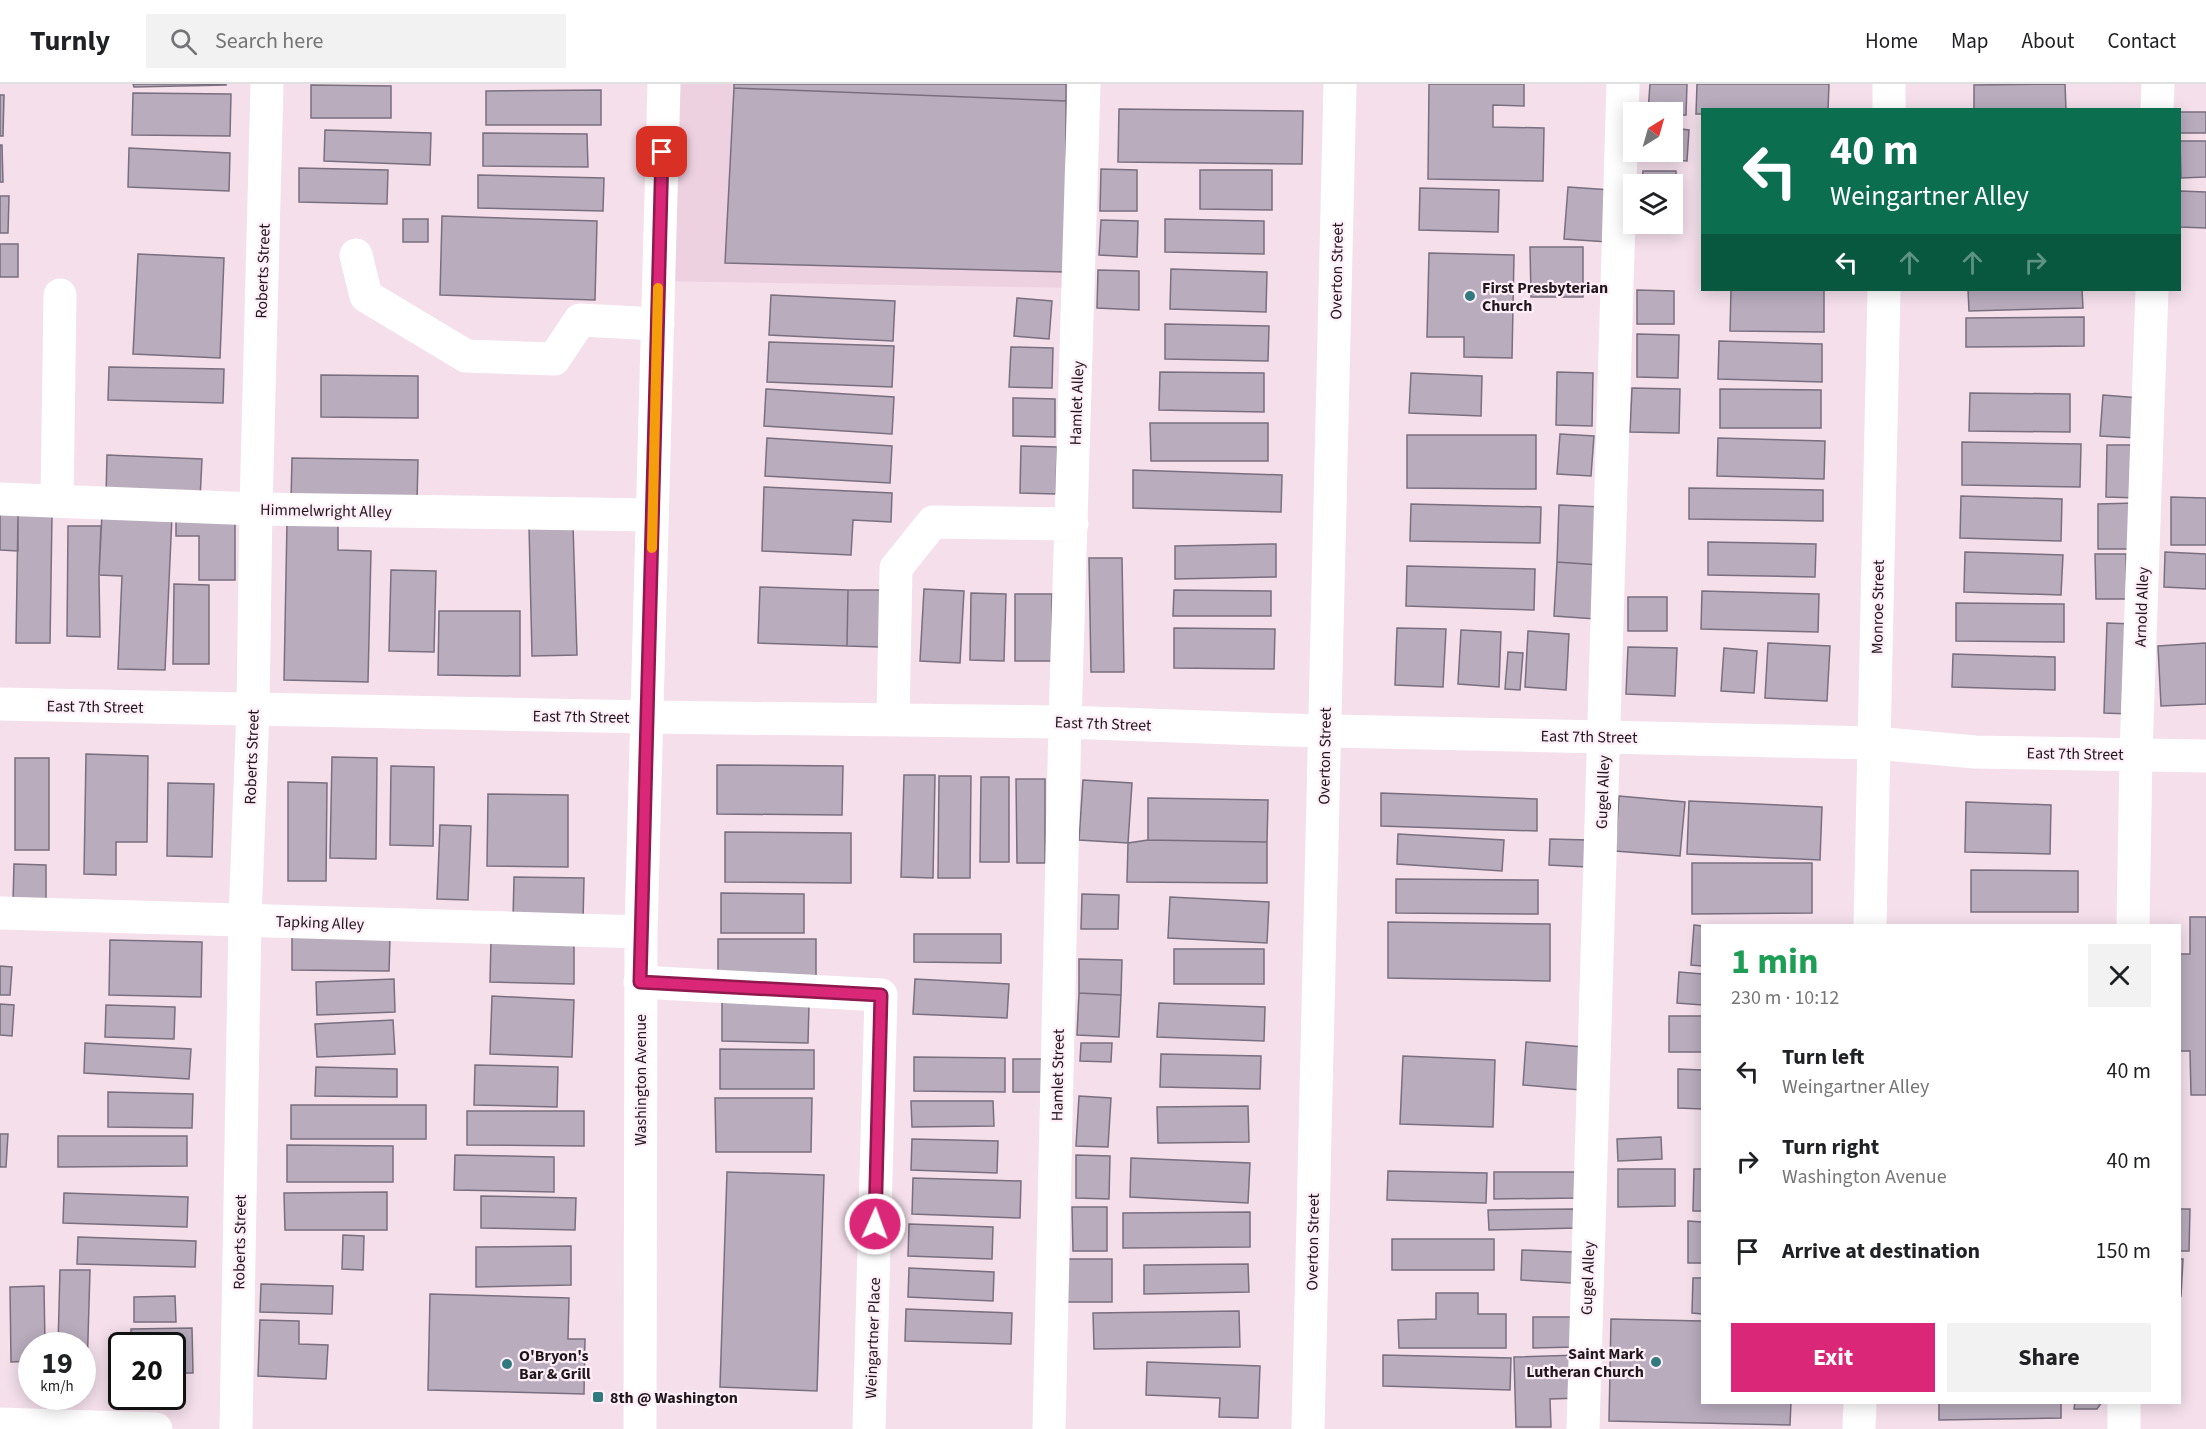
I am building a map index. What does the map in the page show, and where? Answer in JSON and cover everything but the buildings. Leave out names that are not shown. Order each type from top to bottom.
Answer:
[{"type":"street","name":"Roberts Street","points":[[236,1429],[245,919],[253,709],[255,509],[267,84]]},
{"type":"street","name":"Washington Avenue","points":[[640,1429],[640,982],[664,84]]},
{"type":"street","name":"Hamlet Alley","points":[[1065,722],[1084,84]]},
{"type":"street","name":"Overton Street","points":[[1308,1429],[1340,84]]},
{"type":"street","name":"Gugel Alley","points":[[1583,1429],[1623,84]]},
{"type":"street","points":[[1889,84],[1889,108]]},
{"type":"street","points":[[2157,108],[2158,84]]},
{"type":"street","points":[[356,255],[366,296],[466,356],[554,359],[580,320],[658,324]]},
{"type":"street","name":"Monroe Street","points":[[1870,924],[1884,291]]},
{"type":"street","name":"Arnold Alley","points":[[2133,924],[2136,754],[2152,291]]},
{"type":"street","points":[[57,501],[60,295]]},
{"type":"street","name":"Himmelwright Alley","points":[[0,499],[255,509],[652,515]]},
{"type":"street","points":[[893,720],[896,567],[933,522],[1072,524]]},
{"type":"street","name":"East 7th Street","points":[[0,704],[648,717],[1065,722],[1874,743],[1975,752],[2206,756]]},
{"type":"street","name":"Hamlet Street","points":[[1049,1429],[1065,722]]},
{"type":"street","name":"Tapking Alley","points":[[0,913],[641,932]]},
{"type":"street","name":"Weingartner Place","points":[[640,982],[881,995],[869,1429]]},
{"type":"street","points":[[1859,1429],[1860,1404]]},
{"type":"street","points":[[2124,1404],[2124,1429]]},
{"type":"street","points":[[0,1424],[156,1429]]},
{"type":"shaded area","points":[[664,84],[1084,84],[1079,288],[658,281]]},
{"type":"slow traffic","points":[[652,548],[658,288]]},
{"type":"place","name":"First Presbyterian Church","points":[[1470,296]]},
{"type":"place","name":"Saint Mark Lutheran Church","points":[[1656,1362]]},
{"type":"place","name":"O'Bryon's Bar & Grill","points":[[507,1364]]},
{"type":"place","name":"8th @ Washington","points":[[598,1397]]},
{"type":"route","points":[[662,152],[640,982],[881,995],[875,1224]]}]
